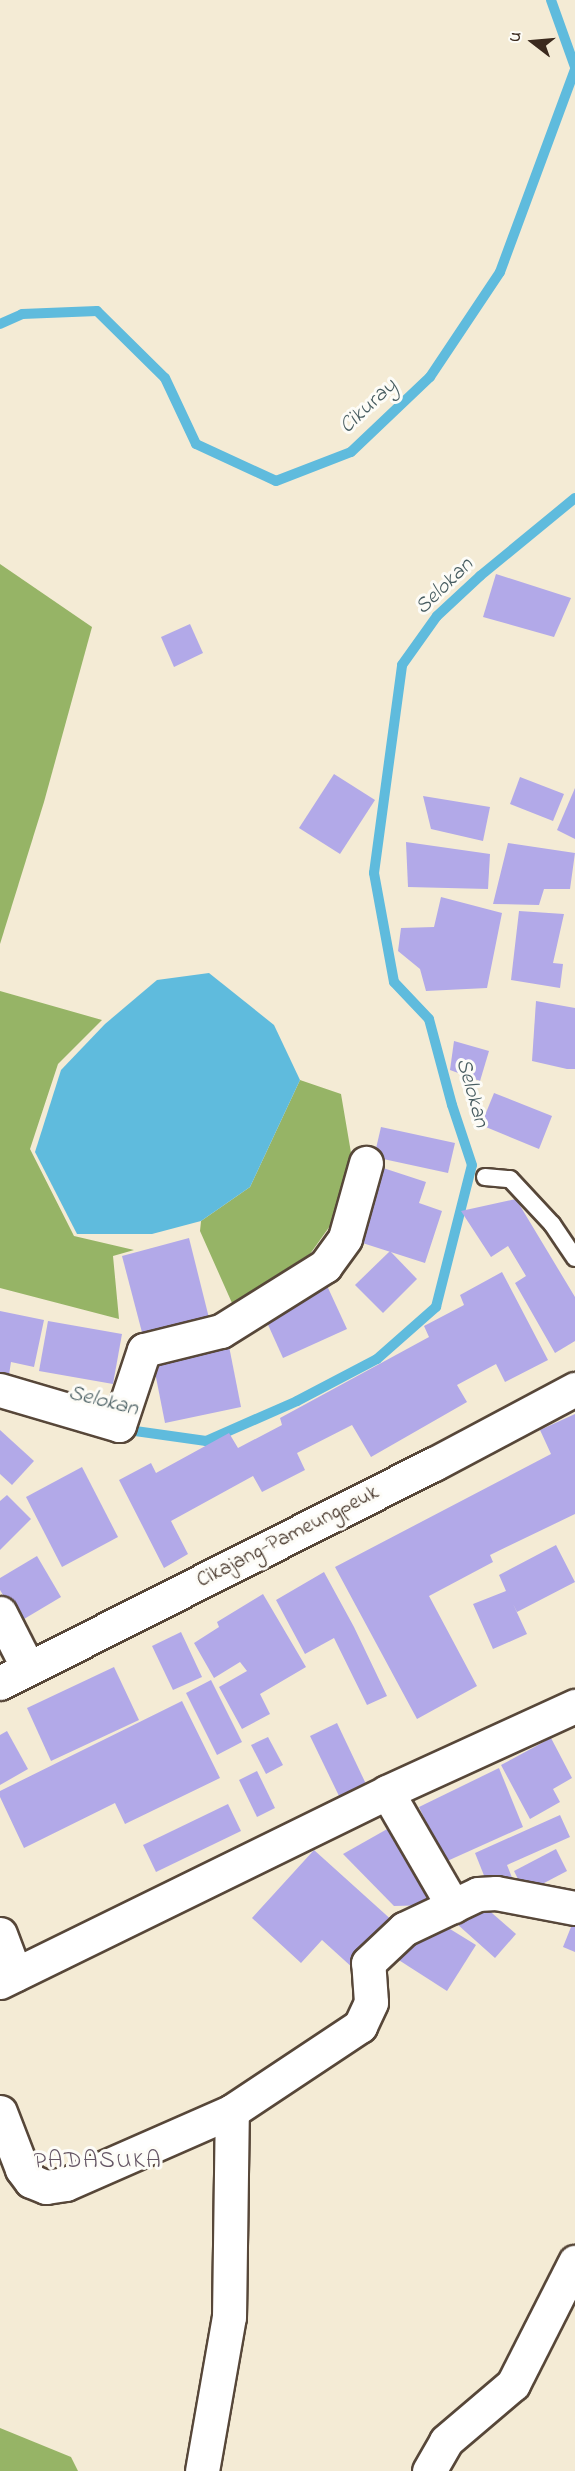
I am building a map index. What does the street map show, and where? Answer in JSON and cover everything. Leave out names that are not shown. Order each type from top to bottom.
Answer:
[{"type":"street","points":[[0,1390],[119,1425],[144,1350],[221,1331],[325,1266],[345,1238],[366,1163]]},
{"type":"street","name":"Cikajang-Pameungpeuk","points":[[14,1676],[434,1464],[575,1389]]},
{"type":"street","points":[[0,1613],[14,1676]]},
{"type":"street","points":[[0,1934],[7,1978],[387,1792],[575,1707]]},
{"type":"street","points":[[387,1792],[453,1906]]},
{"type":"street","points":[[0,2112],[22,2169],[32,2181],[46,2187],[66,2184],[232,2110],[360,2026],[371,2002],[368,1963],[404,1929],[478,1894],[496,1893],[575,1908]]},
{"type":"street","points":[[202,2471],[229,2317],[232,2110]]},
{"type":"street","points":[[429,2471],[446,2441],[513,2384],[575,2262]]},
{"type":"lane","points":[[485,1177],[510,1179],[552,1224],[575,1258]]},
{"type":"green space","points":[[0,564],[92,627],[44,802],[0,944]]},
{"type":"green space","points":[[0,991],[102,1020],[58,1064],[30,1149],[74,1236],[134,1250],[113,1256],[119,1319],[0,1288]]},
{"type":"green space","points":[[300,1080],[341,1094],[357,1188],[310,1254],[232,1303],[200,1231],[201,1221],[250,1187]]},
{"type":"green space","points":[[0,2428],[71,2457],[78,2471],[0,2471]]},
{"type":"water","points":[[209,973],[274,1025],[300,1080],[250,1187],[201,1221],[152,1234],[77,1234],[35,1152],[61,1070],[105,1024],[157,980]]},
{"type":"building","points":[[496,574],[571,598],[554,637],[483,617]]},
{"type":"building","points":[[190,624],[203,653],[174,667],[161,637]]},
{"type":"building","points":[[334,774],[375,800],[340,854],[299,828]]},
{"type":"building","points":[[520,777],[564,794],[553,821],[510,804]]},
{"type":"building","points":[[575,788],[575,839],[557,830]]},
{"type":"building","points":[[423,796],[490,807],[483,841],[431,829]]},
{"type":"building","points":[[406,842],[490,854],[488,889],[408,887]]},
{"type":"building","points":[[508,843],[575,853],[570,889],[544,889],[539,905],[493,904]]},
{"type":"building","points":[[441,897],[502,913],[487,988],[426,991],[420,969],[398,951],[401,928],[434,927]]},
{"type":"building","points":[[519,911],[564,914],[553,963],[563,964],[560,988],[511,980]]},
{"type":"building","points":[[536,1001],[575,1008],[575,1069],[532,1061]]},
{"type":"building","points":[[454,1041],[489,1051],[480,1081],[450,1070]]},
{"type":"building","points":[[494,1093],[552,1116],[539,1149],[481,1125]]},
{"type":"building","points":[[381,1127],[455,1143],[448,1173],[374,1157]]},
{"type":"building","points":[[374,1165],[426,1182],[419,1203],[442,1211],[425,1263],[350,1239]]},
{"type":"building","points":[[516,1199],[575,1297],[575,1341],[555,1353],[515,1283],[526,1276],[508,1246],[491,1257],[461,1211]]},
{"type":"building","points":[[189,1238],[210,1322],[144,1340],[122,1256]]},
{"type":"building","points":[[390,1251],[417,1279],[383,1313],[355,1285]]},
{"type":"building","points":[[502,1272],[548,1360],[505,1382],[496,1364],[457,1385],[467,1402],[371,1457],[352,1425],[297,1453],[305,1470],[262,1492],[253,1476],[171,1521],[188,1554],[164,1568],[119,1480],[151,1463],[156,1473],[229,1433],[238,1448],[282,1425],[280,1418],[429,1337],[424,1326],[464,1305],[460,1295]]},
{"type":"building","points":[[323,1277],[347,1329],[283,1358],[260,1307]]},
{"type":"building","points":[[0,1311],[44,1320],[34,1367],[11,1362],[9,1375],[0,1373]]},
{"type":"building","points":[[48,1321],[122,1334],[113,1384],[39,1371]]},
{"type":"building","points":[[227,1336],[241,1407],[165,1423],[151,1352]]},
{"type":"building","points":[[575,1414],[575,1514],[490,1555],[493,1562],[429,1596],[477,1686],[417,1719],[335,1567],[551,1454],[540,1430]]},
{"type":"building","points":[[0,1430],[34,1461],[12,1485],[0,1474]]},
{"type":"building","points":[[82,1467],[118,1537],[62,1567],[26,1497]]},
{"type":"building","points":[[7,1495],[31,1519],[0,1550],[0,1501]]},
{"type":"building","points":[[556,1545],[575,1582],[517,1612],[513,1604],[527,1634],[493,1649],[473,1604],[506,1591],[499,1575]]},
{"type":"building","points":[[37,1556],[61,1597],[19,1622],[0,1590],[0,1578]]},
{"type":"building","points":[[324,1572],[354,1627],[387,1696],[367,1705],[334,1638],[305,1654],[276,1600]]},
{"type":"building","points":[[263,1594],[306,1667],[260,1694],[270,1714],[242,1729],[219,1687],[247,1671],[240,1662],[214,1678],[194,1643],[219,1627],[217,1622]]},
{"type":"building","points":[[181,1632],[202,1677],[173,1690],[152,1646]]},
{"type":"building","points":[[114,1667],[139,1720],[51,1761],[27,1708]]},
{"type":"building","points":[[211,1680],[242,1742],[217,1755],[186,1693]]},
{"type":"building","points":[[182,1701],[220,1778],[125,1824],[115,1803],[24,1848],[0,1797],[0,1791]]},
{"type":"building","points":[[337,1723],[366,1784],[339,1796],[310,1736]]},
{"type":"building","points":[[7,1731],[28,1769],[0,1785],[0,1735]]},
{"type":"building","points":[[268,1737],[283,1765],[266,1774],[251,1745]]},
{"type":"building","points":[[551,1738],[572,1778],[553,1789],[560,1802],[530,1819],[501,1765]]},
{"type":"building","points":[[499,1768],[523,1827],[445,1862],[419,1807]]},
{"type":"building","points":[[257,1771],[275,1808],[257,1817],[239,1780]]},
{"type":"building","points":[[228,1804],[241,1831],[156,1872],[143,1845]]},
{"type":"building","points":[[560,1815],[570,1837],[507,1865],[515,1885],[491,1893],[475,1853]]},
{"type":"building","points":[[389,1828],[432,1905],[394,1906],[343,1854]]},
{"type":"building","points":[[556,1849],[567,1871],[525,1893],[514,1871]]},
{"type":"building","points":[[314,1850],[395,1923],[354,1969],[322,1940],[301,1963],[252,1918]]},
{"type":"building","points":[[477,1900],[516,1934],[495,1958],[457,1924]]},
{"type":"building","points":[[575,1917],[575,1952],[563,1947]]},
{"type":"building","points":[[437,1921],[476,1945],[447,1991],[394,1957]]},
{"type":"waterway","name":"Cikuray","points":[[551,0],[575,67]]},
{"type":"waterway","name":"Cikuray","points":[[0,324],[22,314],[97,311],[165,378],[196,444],[276,481],[351,452],[430,377],[500,272],[575,69]]},
{"type":"waterway","name":"Selokan","points":[[121,1429],[206,1441],[297,1401],[377,1359],[436,1307],[472,1165],[452,1105],[429,1019],[394,982],[374,873],[402,665],[437,616],[480,576],[575,498]]},
{"type":"district","name":"PADASUKA","points":[[98,2162]]}]
